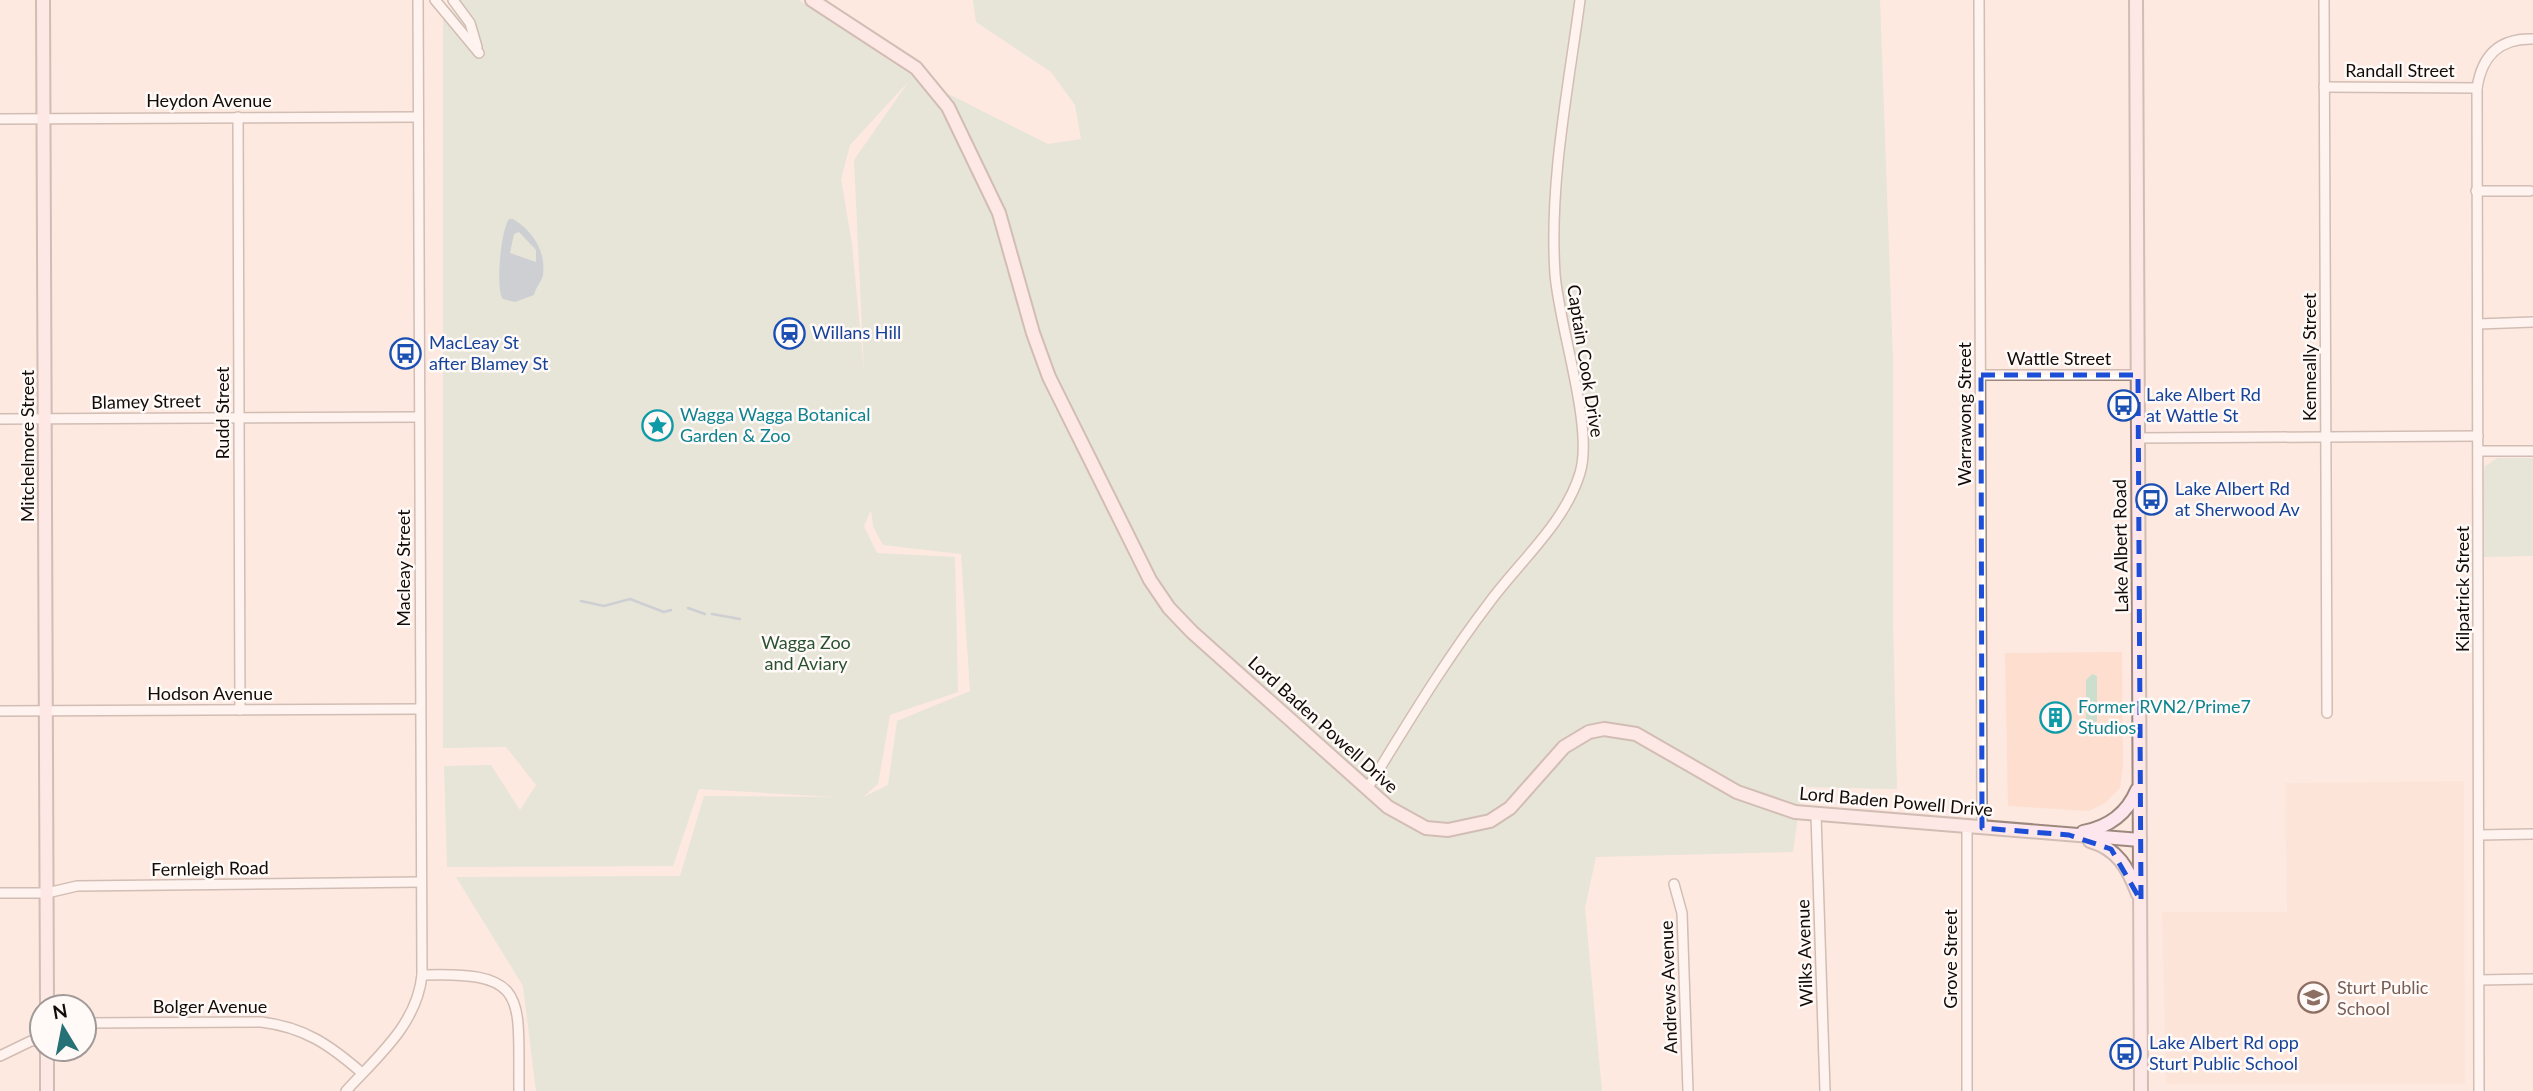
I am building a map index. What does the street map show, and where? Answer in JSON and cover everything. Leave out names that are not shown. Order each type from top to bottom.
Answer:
[{"type":"street","name":"Mitchelmore Street","points":[[43,0],[47,993]]},
{"type":"street","name":"Macleay Street","points":[[346,1091],[408,1022],[416,1007],[422,975],[417,0]]},
{"type":"street","points":[[435,0],[479,53],[470,23],[453,0]]},
{"type":"street","name":"Lord Baden Powell Drive","points":[[812,0],[916,68],[948,107],[999,213],[1049,377],[1135,551],[1169,608],[1192,632],[1396,813],[1426,828],[1470,827],[1490,821],[1510,808],[1553,757],[1575,738],[1589,732],[1621,730],[1650,740],[1756,800],[1816,815],[2140,840]]},
{"type":"street","name":"Captain Cook Drive","points":[[1367,789],[1460,643],[1565,505],[1581,470],[1582,431],[1558,296],[1554,233],[1561,144],[1580,0]]},
{"type":"street","name":"Warrawong Street","points":[[1979,0],[1982,828]]},
{"type":"street","name":"Lake Albert Road","points":[[2136,0],[2141,1091]]},
{"type":"street","name":"Kenneally Street","points":[[2324,0],[2327,713]]},
{"type":"street","points":[[2477,88],[2479,72],[2492,52],[2505,42],[2533,39]]},
{"type":"street","name":"Randall Street","points":[[2324,87],[2477,88]]},
{"type":"street","name":"Kilpatrick Street","points":[[2477,88],[2479,1091]]},
{"type":"street","name":"Rudd Street","points":[[238,117],[240,710]]},
{"type":"street","name":"Heydon Avenue","points":[[0,119],[418,117]]},
{"type":"street","points":[[2476,191],[2530,191]]},
{"type":"street","points":[[2478,324],[2533,322]]},
{"type":"street","name":"Wattle Street","points":[[1981,375],[2138,375]]},
{"type":"street","name":"Blamey Street","points":[[0,419],[419,417]]},
{"type":"street","points":[[2137,438],[2478,436]]},
{"type":"street","points":[[2478,451],[2533,451]]},
{"type":"street","name":"Hodson Avenue","points":[[0,711],[420,709]]},
{"type":"street","points":[[2069,835],[2097,829],[2115,820],[2126,810],[2139,785]]},
{"type":"street","name":"Wilks Avenue","points":[[1816,815],[1825,1091]]},
{"type":"street","name":"Grove Street","points":[[1967,827],[1967,1091]]},
{"type":"street","points":[[2479,835],[2533,834]]},
{"type":"street","points":[[2069,835],[2111,849],[2126,867],[2141,901]]},
{"type":"street","name":"Fernleigh Road","points":[[0,893],[47,892],[77,886],[421,882]]},
{"type":"street","name":"Andrews Avenue","points":[[1674,884],[1682,913],[1688,1091]]},
{"type":"street","points":[[422,975],[475,974],[498,982],[507,990],[518,1016],[519,1091]]},
{"type":"street","points":[[2480,980],[2533,979]]},
{"type":"street","name":"Bolger Avenue","points":[[98,1023],[282,1024],[318,1037],[362,1073]]},
{"type":"street","points":[[0,1056],[28,1042]]},
{"type":"street","points":[[47,1063],[47,1091]]},
{"type":"highlighted area","points":[[1981,375],[2138,375],[2141,901],[2111,849],[2069,835],[1982,828]]},
{"type":"shaded area","points":[[2122,652],[2123,766],[2120,788],[2105,803],[2089,811],[2008,806],[2005,653]]},
{"type":"shaded area","name":"Sturt Public School","points":[[2464,781],[2465,1084],[2166,1084],[2162,912],[2287,912],[2285,783]]},
{"type":"green space","name":"Wagga Zoo and Aviary","points":[[451,0],[799,0],[913,76],[1048,144],[1081,139],[1075,105],[1051,72],[976,22],[973,0],[1880,0],[1893,361],[1893,621],[1897,789],[1802,787],[1793,852],[1596,857],[1585,908],[1602,1091],[536,1091],[523,986],[456,877],[680,876],[704,796],[834,797],[699,789],[673,866],[447,867],[444,766],[491,765],[520,810],[536,785],[506,747],[443,748],[443,1],[456,14],[461,12]],"holes":[[[909,81],[854,160],[864,371],[852,244],[841,179],[850,145]],[[871,510],[873,526],[883,545],[961,554],[970,691],[897,721],[888,785],[863,797],[878,784],[890,715],[958,692],[955,557],[877,553],[864,526]]]},
{"type":"green space","points":[[2498,458],[2533,458],[2533,556],[2484,557],[2484,472],[2485,466]]},
{"type":"green space","points":[[2092,674],[2097,676],[2097,721],[2092,726],[2086,721],[2086,680]]},
{"type":"water","points":[[509,219],[513,219],[527,229],[537,242],[543,266],[542,277],[534,295],[515,302],[503,299],[499,284]],"holes":[[[519,232],[536,250],[536,262],[510,253],[514,234]]]},
{"type":"waterway","points":[[581,601],[604,606],[630,599],[664,612],[671,610]]},
{"type":"waterway","points":[[688,608],[705,614]]},
{"type":"waterway","points":[[712,614],[740,619]]},
{"type":"place","name":"Willans Hill","points":[[789,333]]},
{"type":"place","name":"MacLeay St after Blamey St","points":[[406,353]]},
{"type":"place","name":"Lake Albert Rd at Wattle St","points":[[2123,405]]},
{"type":"place","name":"Wagga Wagga Botanical Garden & Zoo","points":[[657,425]]},
{"type":"place","name":"Lake Albert Rd at Sherwood Av","points":[[2152,499]]},
{"type":"place","name":"Former RVN2/Prime7 Studios","points":[[2055,717]]},
{"type":"place","name":"Sturt Public School","points":[[2314,998]]},
{"type":"place","name":"Lake Albert Rd opp Sturt Public School","points":[[2126,1053]]}]
